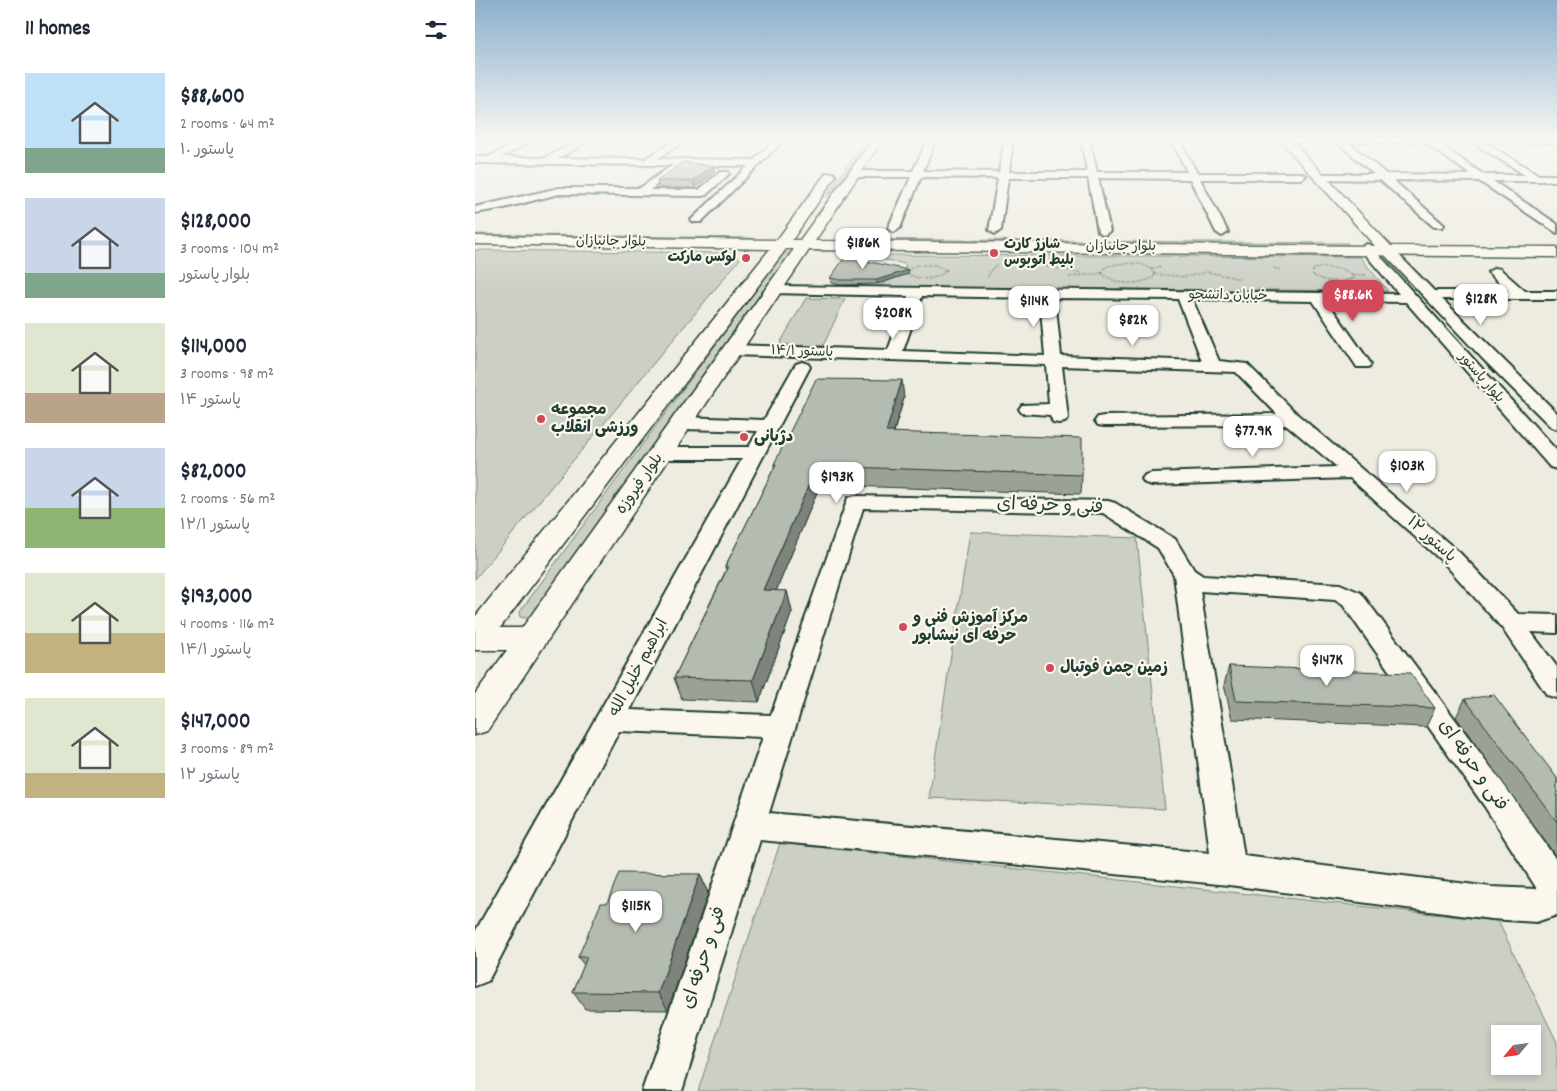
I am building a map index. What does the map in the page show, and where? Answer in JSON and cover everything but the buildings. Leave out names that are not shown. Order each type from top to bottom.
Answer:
[{"type":"main road","points":[[797,240],[807,208],[820,190]]},
{"type":"main road","points":[[797,240],[830,208],[843,190]]},
{"type":"main road","points":[[1314,190],[1333,211]]},
{"type":"main road","points":[[1331,190],[1372,244]]},
{"type":"main road","points":[[807,208],[830,208]]},
{"type":"main road","name":"بلوار جانبازان","points":[[475,231],[797,240]]},
{"type":"main road","name":"بلوار جانبازان","points":[[475,240],[797,240],[1480,245],[1557,242]]},
{"type":"main road","name":"بلوار فیروزه","points":[[475,722],[775,290],[797,240]]},
{"type":"main road","name":"بلوار فیروزه","points":[[475,639],[797,240]]},
{"type":"main road","name":"بلوار جانبازان","points":[[1480,245],[1557,252]]},
{"type":"main road","points":[[475,639],[532,639]]},
{"type":"street","points":[[475,210],[504,205],[559,191],[642,190],[650,192],[702,193],[706,190]]},
{"type":"street","points":[[697,220],[728,190]]},
{"type":"street","points":[[894,228],[910,190]]},
{"type":"street","points":[[995,230],[1001,190]]},
{"type":"street","points":[[1096,190],[1104,231]]},
{"type":"street","points":[[1200,190],[1223,232]]},
{"type":"street","points":[[1398,190],[1438,225]]},
{"type":"street","points":[[1499,190],[1557,229]]},
{"type":"street","name":"بلوار پاستور","points":[[1372,244],[1431,295],[1557,423]]},
{"type":"street","name":"بلوار پاستور","points":[[1372,244],[1410,298],[1557,463]]},
{"type":"street","points":[[1495,272],[1521,295]]},
{"type":"street","points":[[894,355],[916,284]]},
{"type":"street","name":"خیابان دانشجو","points":[[775,290],[916,284],[1047,293],[1410,298]]},
{"type":"street","points":[[1028,409],[1059,414],[1052,360],[1047,293]]},
{"type":"street","points":[[1183,295],[1212,365]]},
{"type":"street","points":[[1431,295],[1557,295]]},
{"type":"street","points":[[1497,295],[1514,312]]},
{"type":"street","points":[[1317,297],[1363,364]]},
{"type":"street","name":"پاستور ۱۴/۱","points":[[733,350],[1212,365]]},
{"type":"street","points":[[1461,355],[1488,355]]},
{"type":"street","name":"۱۲ پاستور","points":[[1212,365],[1243,369],[1292,419],[1452,558],[1511,622],[1557,688]]},
{"type":"street","name":"ابراهیم خلیل الله","points":[[475,968],[755,453],[770,426],[801,380]]},
{"type":"street","points":[[1104,421],[1292,419]]},
{"type":"street","points":[[682,424],[770,426]]},
{"type":"street","points":[[662,453],[755,453]]},
{"type":"street","points":[[1152,479],[1355,472]]},
{"type":"street","name":"فنی و حرفه ای","points":[[661,1091],[855,502],[1109,508],[1167,544],[1185,575],[1198,583],[1340,592],[1352,599],[1501,806],[1554,885],[1556,899],[1536,906],[1491,903],[1229,870],[749,825]]},
{"type":"street","points":[[1185,575],[1229,870]]},
{"type":"street","points":[[1511,622],[1557,624]]},
{"type":"street","points":[[611,720],[781,727]]},
{"type":"path","points":[[1155,274],[1151,279],[1145,281],[1127,282],[1110,279],[1102,273],[1102,270],[1110,265],[1125,263],[1148,267],[1155,274],[1186,276],[1208,272],[1244,280]]},
{"type":"path","points":[[988,281],[990,271],[999,264]]},
{"type":"path","points":[[917,265],[935,265],[946,270],[943,274],[916,284],[908,271],[917,265]]},
{"type":"path","points":[[1041,265],[1084,274]]},
{"type":"path","points":[[1322,267],[1335,268],[1347,271],[1353,276],[1350,280],[1341,282],[1321,279],[1312,272],[1322,267]]},
{"type":"path","points":[[1186,276],[1189,270]]},
{"type":"shaded area","points":[[475,234],[750,238],[754,239],[475,236]]},
{"type":"shaded area","points":[[839,239],[1348,243],[1347,246],[838,242]]},
{"type":"shaded area","name":"مجموعه ورزشی انقلاب","points":[[475,250],[733,253],[740,259],[475,579]]},
{"type":"shaded area","points":[[783,253],[790,253],[530,616],[520,617],[519,613]]},
{"type":"shaded area","points":[[883,255],[1360,257],[1388,291],[876,287],[906,273],[905,264],[882,259]]},
{"type":"shaded area","points":[[806,298],[845,299],[823,346],[779,345]]},
{"type":"shaded area","name":"زمین چمن فوتبال","points":[[970,532],[1137,538],[1165,809],[929,798]]},
{"type":"shaded area","points":[[780,843],[1498,921],[1557,1042],[1557,1091],[698,1091]]},
{"type":"place","name":"شارژ کارت بلیط اتوبوس","points":[[994,253]]},
{"type":"place","name":"لوکس مارکت","points":[[746,258]]},
{"type":"place","name":"مجموعه ورزشی انقلاب","points":[[541,419]]},
{"type":"place","name":"دژبانی","points":[[744,437]]},
{"type":"place","name":"مرکز آموزش فنی و حرفه ای نیشابور","points":[[903,627]]},
{"type":"place","name":"زمین چمن فوتبال","points":[[1050,668]]}]
